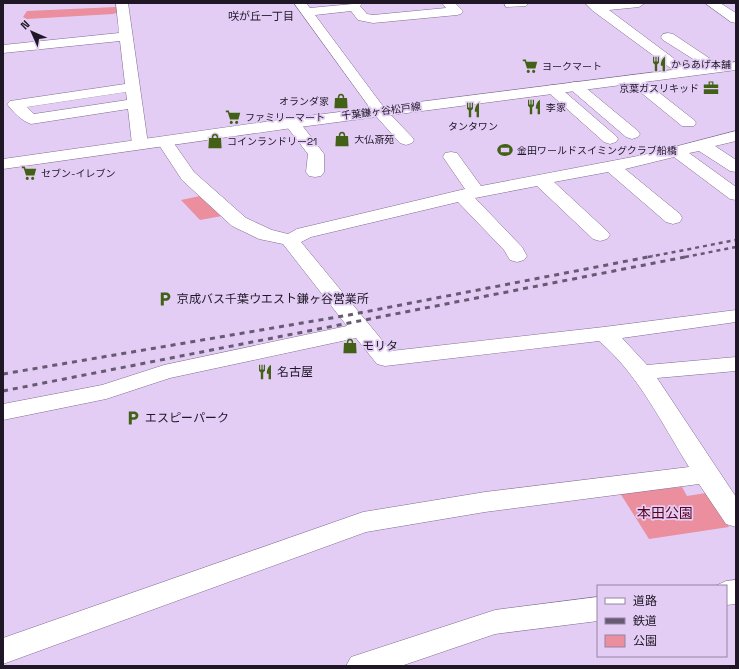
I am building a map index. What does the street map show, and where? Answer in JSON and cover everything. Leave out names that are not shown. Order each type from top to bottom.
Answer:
[{"type":"street","points":[[122,3],[140,144]]},
{"type":"street","points":[[304,8],[355,5],[363,17],[373,19],[457,11],[448,3]]},
{"type":"street","points":[[510,4],[522,3]]},
{"type":"street","points":[[594,5],[640,3]]},
{"type":"street","points":[[713,4],[736,4]]},
{"type":"street","points":[[713,4],[736,19]]},
{"type":"street","points":[[594,5],[685,72]]},
{"type":"street","points":[[304,8],[380,112],[406,140]]},
{"type":"street","points":[[3,50],[127,36]]},
{"type":"street","points":[[668,37],[717,68]]},
{"type":"street","name":"千葉鎌ヶ谷松戸線","points":[[3,164],[292,123],[736,66]]},
{"type":"street","points":[[633,79],[688,123]]},
{"type":"street","points":[[575,86],[632,134]]},
{"type":"street","points":[[133,87],[15,104],[31,119],[135,103]]},
{"type":"street","points":[[553,89],[610,139]]},
{"type":"street","points":[[292,123],[316,154],[315,172]]},
{"type":"street","points":[[168,145],[188,176],[239,222],[266,235],[290,240],[304,233],[469,193],[611,166],[703,146],[736,136]]},
{"type":"street","points":[[703,146],[736,167]]},
{"type":"street","points":[[676,152],[736,195]]},
{"type":"street","points":[[451,157],[469,193],[512,247],[517,256]]},
{"type":"street","points":[[611,166],[673,218]]},
{"type":"street","points":[[540,179],[600,235]]},
{"type":"street","points":[[290,240],[386,358],[604,334],[736,316]]},
{"type":"street","points":[[3,412],[106,392],[164,372],[362,330]]},
{"type":"street","points":[[604,334],[618,344],[642,374],[706,474],[736,517]]},
{"type":"street","points":[[642,374],[651,371],[736,364]]},
{"type":"street","points":[[3,651],[363,522],[485,502],[706,474]]},
{"type":"street","points":[[362,666],[495,622],[597,609]]},
{"type":"green space","points":[[116,7],[116,13],[113,14],[27,19],[23,17],[27,11]]},
{"type":"green space","points":[[200,196],[222,216],[200,220],[181,200]]},
{"type":"green space","name":"本田公園","points":[[682,487],[687,496],[706,493],[729,527],[649,539],[620,493]]},
{"type":"railway","points":[[648,257],[736,240]]},
{"type":"railway","points":[[685,257],[736,247]]},
{"type":"railway","points":[[3,374],[349,315],[653,256]]},
{"type":"railway","points":[[3,391],[690,256]]},
{"type":"place","name":"からあげ本舗","points":[[659,64]]},
{"type":"place","name":"ヨークマート","points":[[530,66]]},
{"type":"place","name":"京葉ガスリキッド","points":[[711,88]]},
{"type":"place","name":"オランダ家","points":[[341,101]]},
{"type":"place","name":"李家","points":[[534,107]]},
{"type":"place","name":"タンタワン","points":[[473,110]]},
{"type":"place","name":"ファミリーマート","points":[[233,117]]},
{"type":"place","name":"大仏斎苑","points":[[342,139]]},
{"type":"place","name":"コインランドリー21","points":[[215,141]]},
{"type":"place","name":"金田ワールドスイミングクラブ船橋","points":[[505,150]]},
{"type":"place","name":"セブン-イレブン","points":[[29,173]]},
{"type":"place","name":"京成バス千葉ウエスト鎌ヶ谷営業所","points":[[165,299]]},
{"type":"place","name":"モリタ","points":[[350,346]]},
{"type":"place","name":"名古屋","points":[[265,372]]},
{"type":"place","name":"エスピーパーク","points":[[133,418]]},
{"type":"district","name":"咲が丘一丁目","points":[[261,16]]}]
